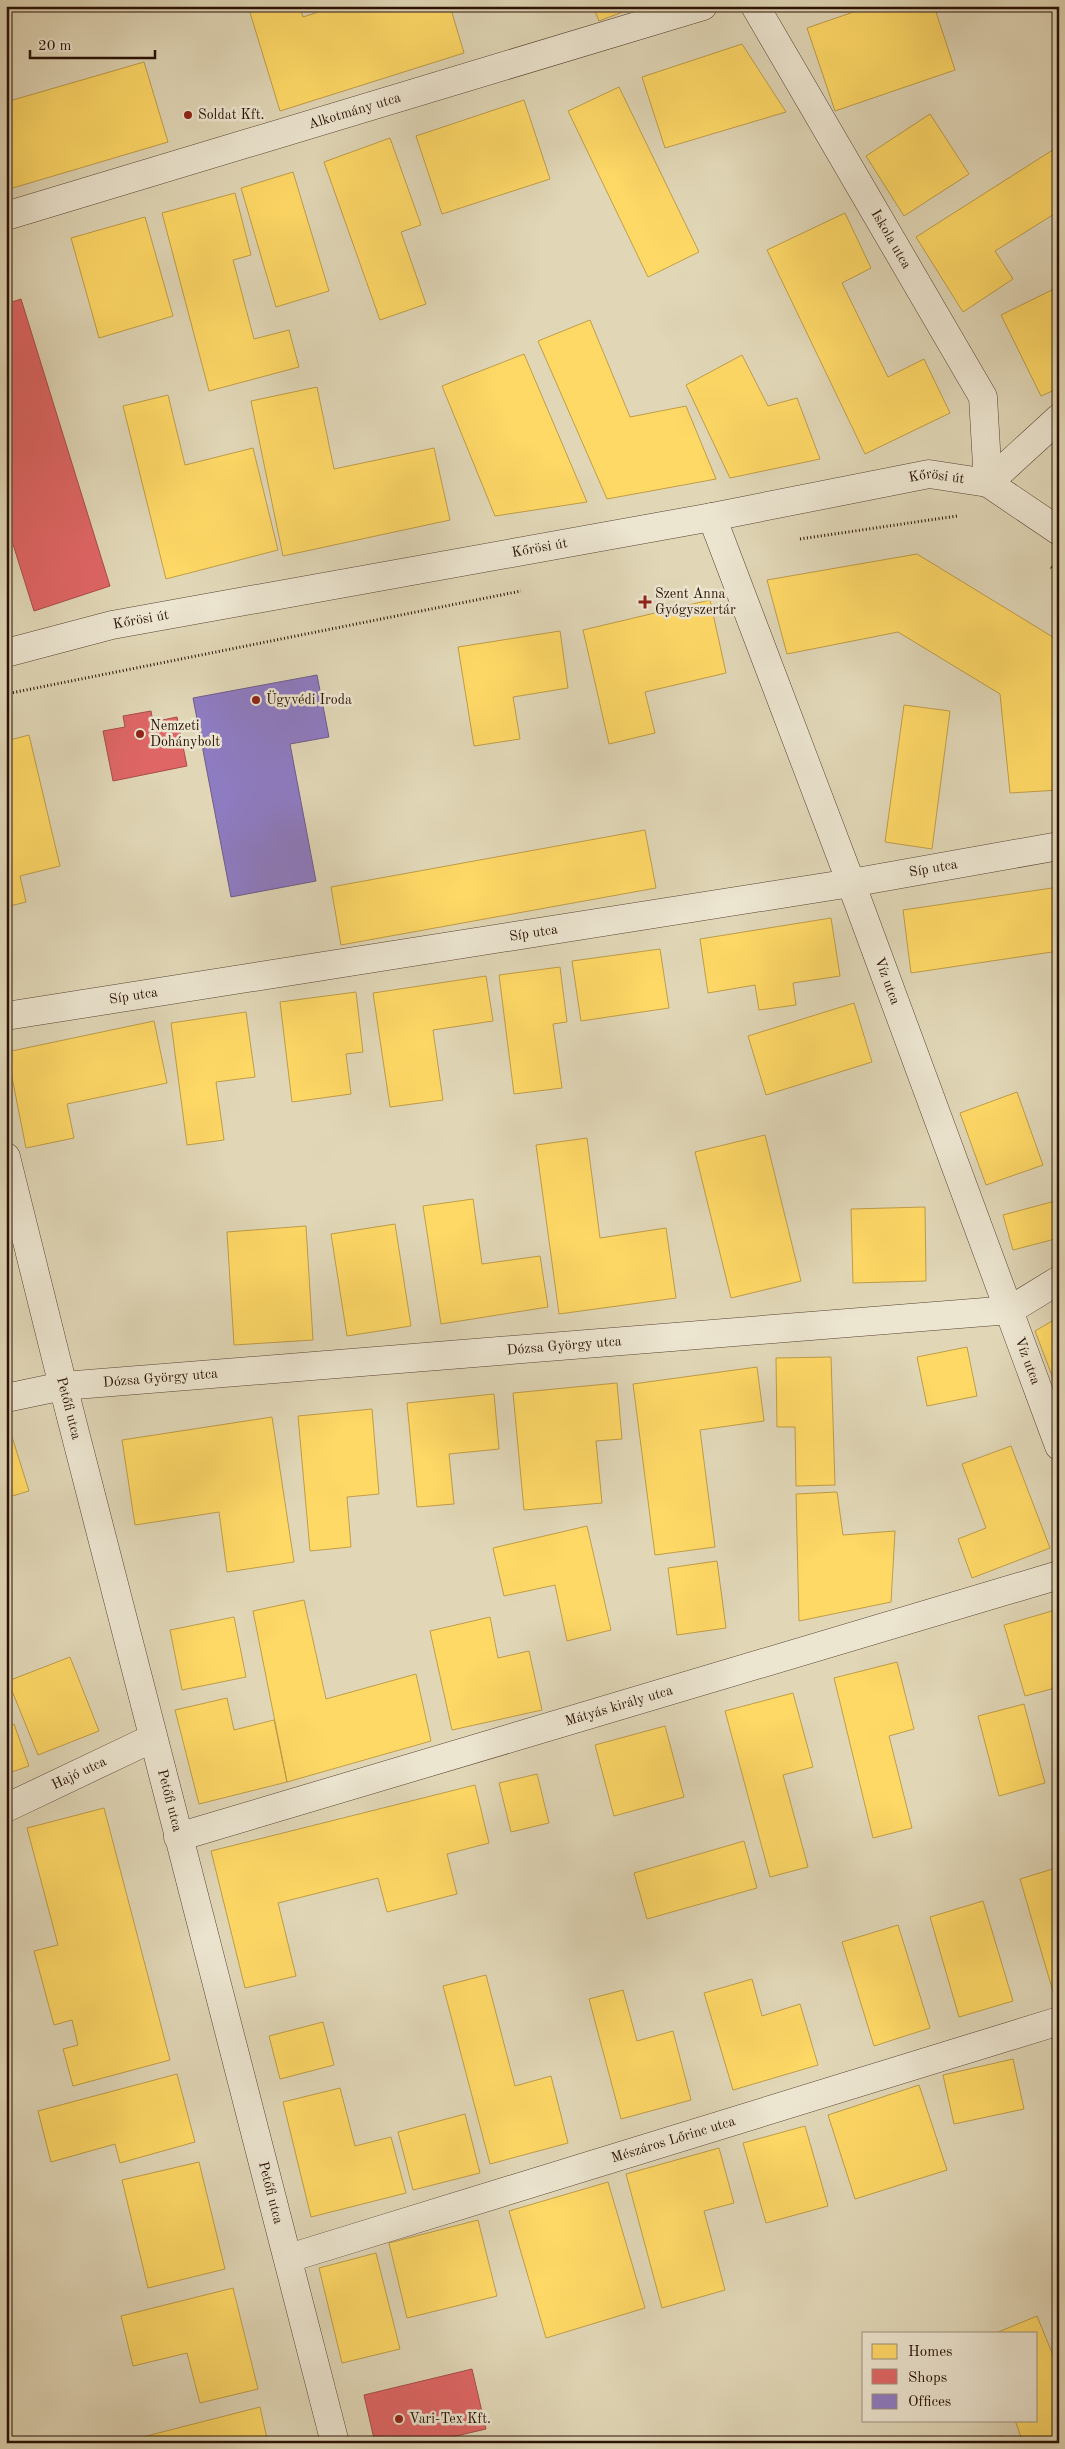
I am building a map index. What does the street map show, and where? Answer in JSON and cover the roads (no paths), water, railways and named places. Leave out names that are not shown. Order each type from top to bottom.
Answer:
[{"type":"street","name":"Alkotmány utca","points":[[6,216],[703,6]]},
{"type":"street","name":"Iskola utca","points":[[755,6],[983,397],[988,483]]},
{"type":"street","points":[[988,483],[1059,418]]},
{"type":"street","name":"Kőrösi út","points":[[6,653],[112,625],[712,517],[930,474],[988,483],[1059,531]]},
{"type":"street","name":"Víz utca","points":[[712,517],[852,883],[1059,1446]]},
{"type":"street","name":"Síp utca","points":[[6,1016],[852,883],[1059,846]]},
{"type":"street","name":"Petőfi utca","points":[[6,1156],[178,1837],[289,2258],[335,2443]]},
{"type":"street","name":"Dózsa György utca","points":[[6,1398],[63,1386],[1010,1310],[1059,1280]]},
{"type":"street","name":"Mátyás király utca","points":[[178,1837],[1059,1575]]},
{"type":"street","name":"Hajó utca","points":[[6,1808],[153,1738]]},
{"type":"street","name":"Mészáros Lőrinc utca","points":[[289,2258],[1059,2021]]},
{"type":"place","name":"Soldat Kft.","points":[[188,115]]},
{"type":"place","name":"Szent Anna Gyógyszertár","points":[[645,602]]},
{"type":"place","name":"Ügyvédi Iroda","points":[[256,700]]},
{"type":"place","name":"Nemzeti Dohánybolt","points":[[140,734]]},
{"type":"place","name":"Vari-Tex Kft.","points":[[399,2419]]}]
